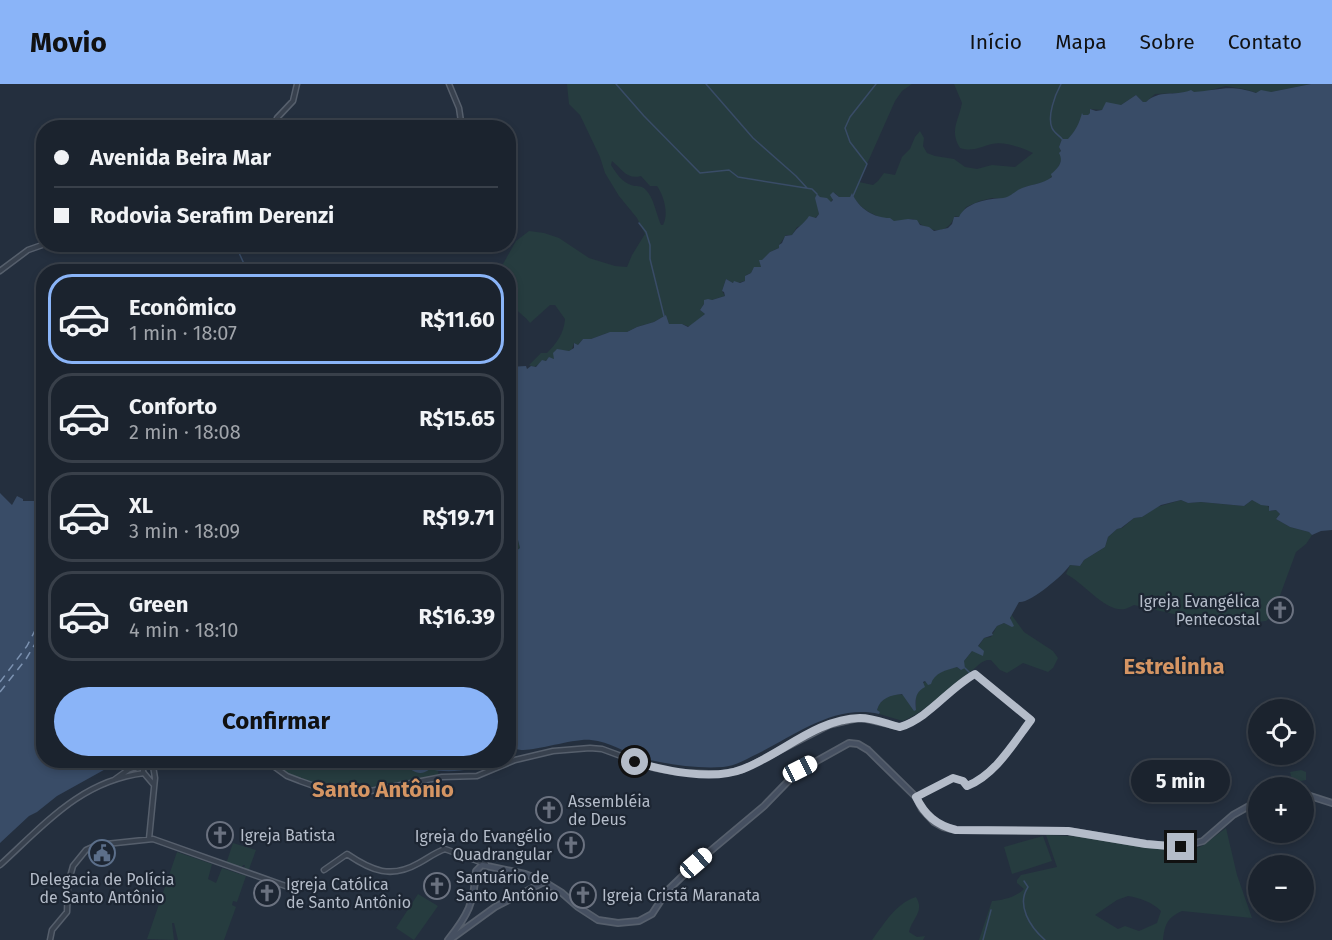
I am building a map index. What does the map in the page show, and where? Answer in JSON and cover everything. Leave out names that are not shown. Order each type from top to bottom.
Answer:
[{"type":"main road","points":[[448,940],[470,911],[476,871],[480,866],[488,865],[525,874],[544,882],[588,915],[605,923],[628,923],[649,917],[667,891],[696,863],[764,806],[788,779],[800,769],[849,743],[858,744],[868,750],[916,797],[922,809],[934,822],[956,830],[1068,831],[1146,844],[1181,847],[1203,841],[1233,815],[1248,807]]},
{"type":"main road","points":[[1314,797],[1332,803]]},
{"type":"main road","points":[[448,940],[508,899],[544,882]]},
{"type":"main road","points":[[532,889],[551,886]]},
{"type":"main road","points":[[470,911],[475,918],[483,916]]},
{"type":"street","points":[[276,120],[293,101],[297,84]]},
{"type":"street","points":[[449,84],[459,108],[461,120]]},
{"type":"street","points":[[0,271],[28,250],[36,247]]},
{"type":"street","points":[[516,760],[553,751],[590,748],[602,749],[654,768],[675,772],[720,774],[742,770],[830,725],[860,718],[900,727],[905,725],[922,715],[975,674],[1031,720],[987,775],[967,786],[963,781],[953,778],[916,797]]},
{"type":"street","points":[[0,865],[59,810],[76,798],[134,768]]},
{"type":"street","points":[[144,774],[146,768]]},
{"type":"street","points":[[274,768],[287,776],[316,787],[350,795],[442,777],[477,776],[496,768]]},
{"type":"street","points":[[114,780],[144,774],[150,775],[153,770]]},
{"type":"street","points":[[149,839],[154,786],[153,770]]},
{"type":"street","points":[[144,774],[154,786]]},
{"type":"street","points":[[50,940],[52,930],[67,912],[69,878],[80,856],[97,845],[149,839],[294,889]]},
{"type":"street","points":[[324,870],[347,854],[369,868],[385,872],[406,870],[445,849],[488,865]]},
{"type":"street","points":[[469,858],[476,871]]},
{"type":"green space","points":[[567,84],[912,84],[902,91],[895,101],[859,182],[873,185],[884,173],[895,175],[902,157],[910,149],[920,131],[927,153],[954,159],[965,167],[977,169],[992,165],[1015,167],[1033,153],[1002,143],[973,149],[960,148],[955,131],[962,103],[954,84],[1311,84],[1257,93],[1226,86],[1203,92],[1155,94],[1146,102],[1136,95],[1121,105],[1105,106],[1102,110],[1090,109],[1088,115],[1081,115],[1081,122],[1069,139],[1062,139],[1059,147],[1061,161],[1048,181],[1025,187],[1005,199],[992,198],[966,207],[959,217],[955,216],[946,228],[941,230],[930,229],[913,219],[896,221],[875,215],[864,209],[852,194],[850,197],[839,197],[835,193],[831,202],[816,195],[819,214],[815,218],[808,218],[802,226],[797,227],[792,235],[786,235],[779,248],[760,261],[761,267],[753,269],[746,275],[745,281],[736,283],[726,279],[722,291],[725,296],[704,300],[700,310],[705,314],[690,327],[682,324],[669,324],[666,315],[627,332],[607,333],[591,339],[583,339],[578,345],[574,343],[569,351],[556,350],[554,359],[550,358],[534,367],[529,365],[541,353],[547,353],[554,345],[562,333],[565,319],[555,305],[550,305],[530,323],[516,309],[516,264],[503,264],[510,252],[516,252],[516,241],[529,231],[544,233],[559,238],[589,258],[627,267],[645,234],[637,218],[619,196],[605,173],[580,115],[569,104]],"holes":[[[612,161],[628,175],[641,176],[650,186],[657,186],[665,205],[666,216],[663,225],[661,225],[648,192],[622,179],[611,165]]]},
{"type":"green space","points":[[1181,500],[1188,503],[1244,506],[1252,500],[1267,505],[1271,511],[1276,510],[1280,514],[1276,519],[1312,535],[1296,552],[1272,616],[1266,621],[1245,623],[1226,618],[1200,620],[1134,605],[1118,609],[1102,602],[1066,574],[1070,565],[1080,566],[1084,560],[1105,547],[1108,537],[1117,529],[1122,528],[1134,518],[1142,517],[1157,507]]},
{"type":"green space","points":[[516,532],[520,548],[516,551]]},
{"type":"green space","points":[[1011,614],[1024,632],[1053,651],[1058,658],[1048,672],[1023,663],[1007,673],[1000,670],[991,660],[987,660],[980,663],[930,705],[903,721],[879,714],[877,710],[881,702],[896,694],[904,695],[916,710],[916,696],[923,683],[945,670],[964,668],[964,661],[972,651],[979,648],[984,638],[991,637],[997,626],[1004,623],[1010,626]]},
{"type":"green space","points":[[1143,659],[1164,660],[1163,672],[1142,670]]},
{"type":"green space","points":[[1207,664],[1226,665],[1226,675],[1207,675]]},
{"type":"green space","points":[[280,768],[427,768],[438,770],[439,776],[388,787],[338,792],[315,786]]},
{"type":"green space","points":[[1301,770],[1306,772],[1306,777],[1291,777],[1290,772]]},
{"type":"green space","points":[[1226,828],[1237,875],[1248,907],[1248,918],[1182,911],[1168,922],[1163,940],[979,940],[992,901],[1009,898],[1024,889],[1017,883],[1021,875],[1057,867],[1046,835],[1091,837],[1188,851],[1202,846]],"holes":[[[1128,896],[1141,899],[1161,911],[1157,923],[1139,931],[1125,926],[1118,929],[1095,915],[1117,900]]]},
{"type":"green space","points":[[1043,836],[1052,861],[1012,874],[1004,847]]},
{"type":"green space","points":[[233,843],[256,850],[248,872],[243,871],[245,865],[241,870],[226,864]]},
{"type":"green space","points":[[177,852],[212,864],[208,879],[216,883],[222,868],[246,876],[237,902],[233,901],[232,905],[236,907],[224,940],[178,940],[174,923],[172,923],[174,940],[147,939]]},
{"type":"green space","points":[[418,894],[438,906],[414,940],[396,928]]},
{"type":"green space","points":[[916,897],[919,911],[909,932],[917,937],[925,936],[923,940],[872,940],[896,909]]},
{"type":"water","points":[[1311,84],[1332,84],[1332,530],[1312,535],[1290,527],[1276,519],[1280,514],[1276,510],[1269,511],[1269,506],[1252,500],[1244,506],[1188,503],[1181,500],[1161,505],[1117,529],[1108,537],[1105,547],[1084,560],[1080,566],[1070,565],[1046,588],[1019,602],[1010,618],[1014,626],[1004,623],[997,626],[993,635],[984,638],[978,646],[984,651],[983,656],[972,651],[964,661],[965,668],[961,670],[957,667],[941,672],[928,685],[925,681],[923,682],[925,687],[917,694],[916,710],[914,711],[902,694],[890,696],[878,706],[879,714],[846,713],[831,717],[732,765],[692,767],[661,762],[642,758],[611,745],[591,740],[516,750],[516,551],[520,548],[516,532],[516,367],[526,366],[527,369],[531,366],[536,367],[542,360],[546,361],[549,357],[554,359],[553,353],[557,349],[569,351],[574,348],[574,343],[578,345],[583,339],[591,339],[610,332],[627,332],[666,315],[669,324],[682,324],[688,327],[705,314],[700,310],[704,300],[725,296],[722,291],[726,279],[733,283],[734,281],[740,283],[745,281],[745,276],[751,273],[754,267],[761,267],[759,260],[779,248],[785,236],[792,235],[809,216],[816,218],[819,214],[815,198],[817,194],[831,202],[833,200],[830,195],[833,192],[839,197],[850,197],[852,193],[863,208],[878,216],[894,221],[917,220],[920,225],[934,231],[948,228],[954,217],[959,217],[972,205],[984,200],[1010,196],[1022,188],[1044,182],[1052,177],[1051,174],[1061,162],[1059,147],[1062,139],[1068,139],[1073,133],[1082,113],[1088,115],[1090,109],[1102,110],[1106,102],[1121,105],[1136,95],[1146,102],[1162,94],[1191,90],[1194,92],[1232,88],[1256,93],[1261,90],[1271,92]]},
{"type":"water","points":[[0,493],[12,505],[17,496],[23,501],[36,501],[36,768],[107,768],[57,796],[29,816],[0,843]]},
{"type":"water","points":[[410,768],[474,768],[445,771],[430,769],[423,773]]},
{"type":"waterway","points":[[616,84],[700,173],[729,170],[738,177],[812,189],[817,194]]},
{"type":"waterway","points":[[706,84],[753,138],[807,188]]},
{"type":"waterway","points":[[853,196],[867,164],[850,142],[845,128],[850,117],[876,84]]},
{"type":"waterway","points":[[1061,84],[1050,118],[1053,130],[1062,139]]},
{"type":"waterway","points":[[639,223],[646,232],[650,245],[650,259],[664,316]]},
{"type":"waterway","points":[[239,252],[244,264]]},
{"type":"waterway","points":[[965,668],[970,673]]},
{"type":"waterway","points":[[1024,881],[1028,887],[1023,901],[1026,915],[1034,929],[1045,940]]},
{"type":"waterway","points":[[983,940],[991,910]]},
{"type":"ferry route","points":[[0,682],[27,646],[36,629]]},
{"type":"ferry route","points":[[0,692],[36,642]]},
{"type":"place","name":"Igreja Evangélica Pentecostal","points":[[1280,610]]},
{"type":"place","name":"Assembléia de Deus","points":[[549,810]]},
{"type":"place","name":"Igreja Batista","points":[[220,835]]},
{"type":"place","name":"Igreja do Evangélio Quadrangular","points":[[571,845]]},
{"type":"place","name":"Delegacia de Polícia de Santo Antônio","points":[[102,853]]},
{"type":"place","name":"Santuário de Santo Antônio","points":[[437,886]]},
{"type":"place","name":"Igreja Católica de Santo Antônio","points":[[267,893]]},
{"type":"place","name":"Igreja Cristã Maranata","points":[[583,895]]},
{"type":"district","name":"Estrelinha","points":[[1174,666]]},
{"type":"district","name":"Santo Antônio","points":[[383,789]]},
{"type":"route","points":[[635,762],[675,772],[720,774],[742,770],[818,729],[830,725],[860,718],[900,727],[905,725],[922,715],[975,674],[1031,720],[987,775],[976,783],[967,786],[958,778],[953,778],[916,797],[922,809],[934,822],[956,830],[1068,831],[1146,844],[1181,847]]}]
